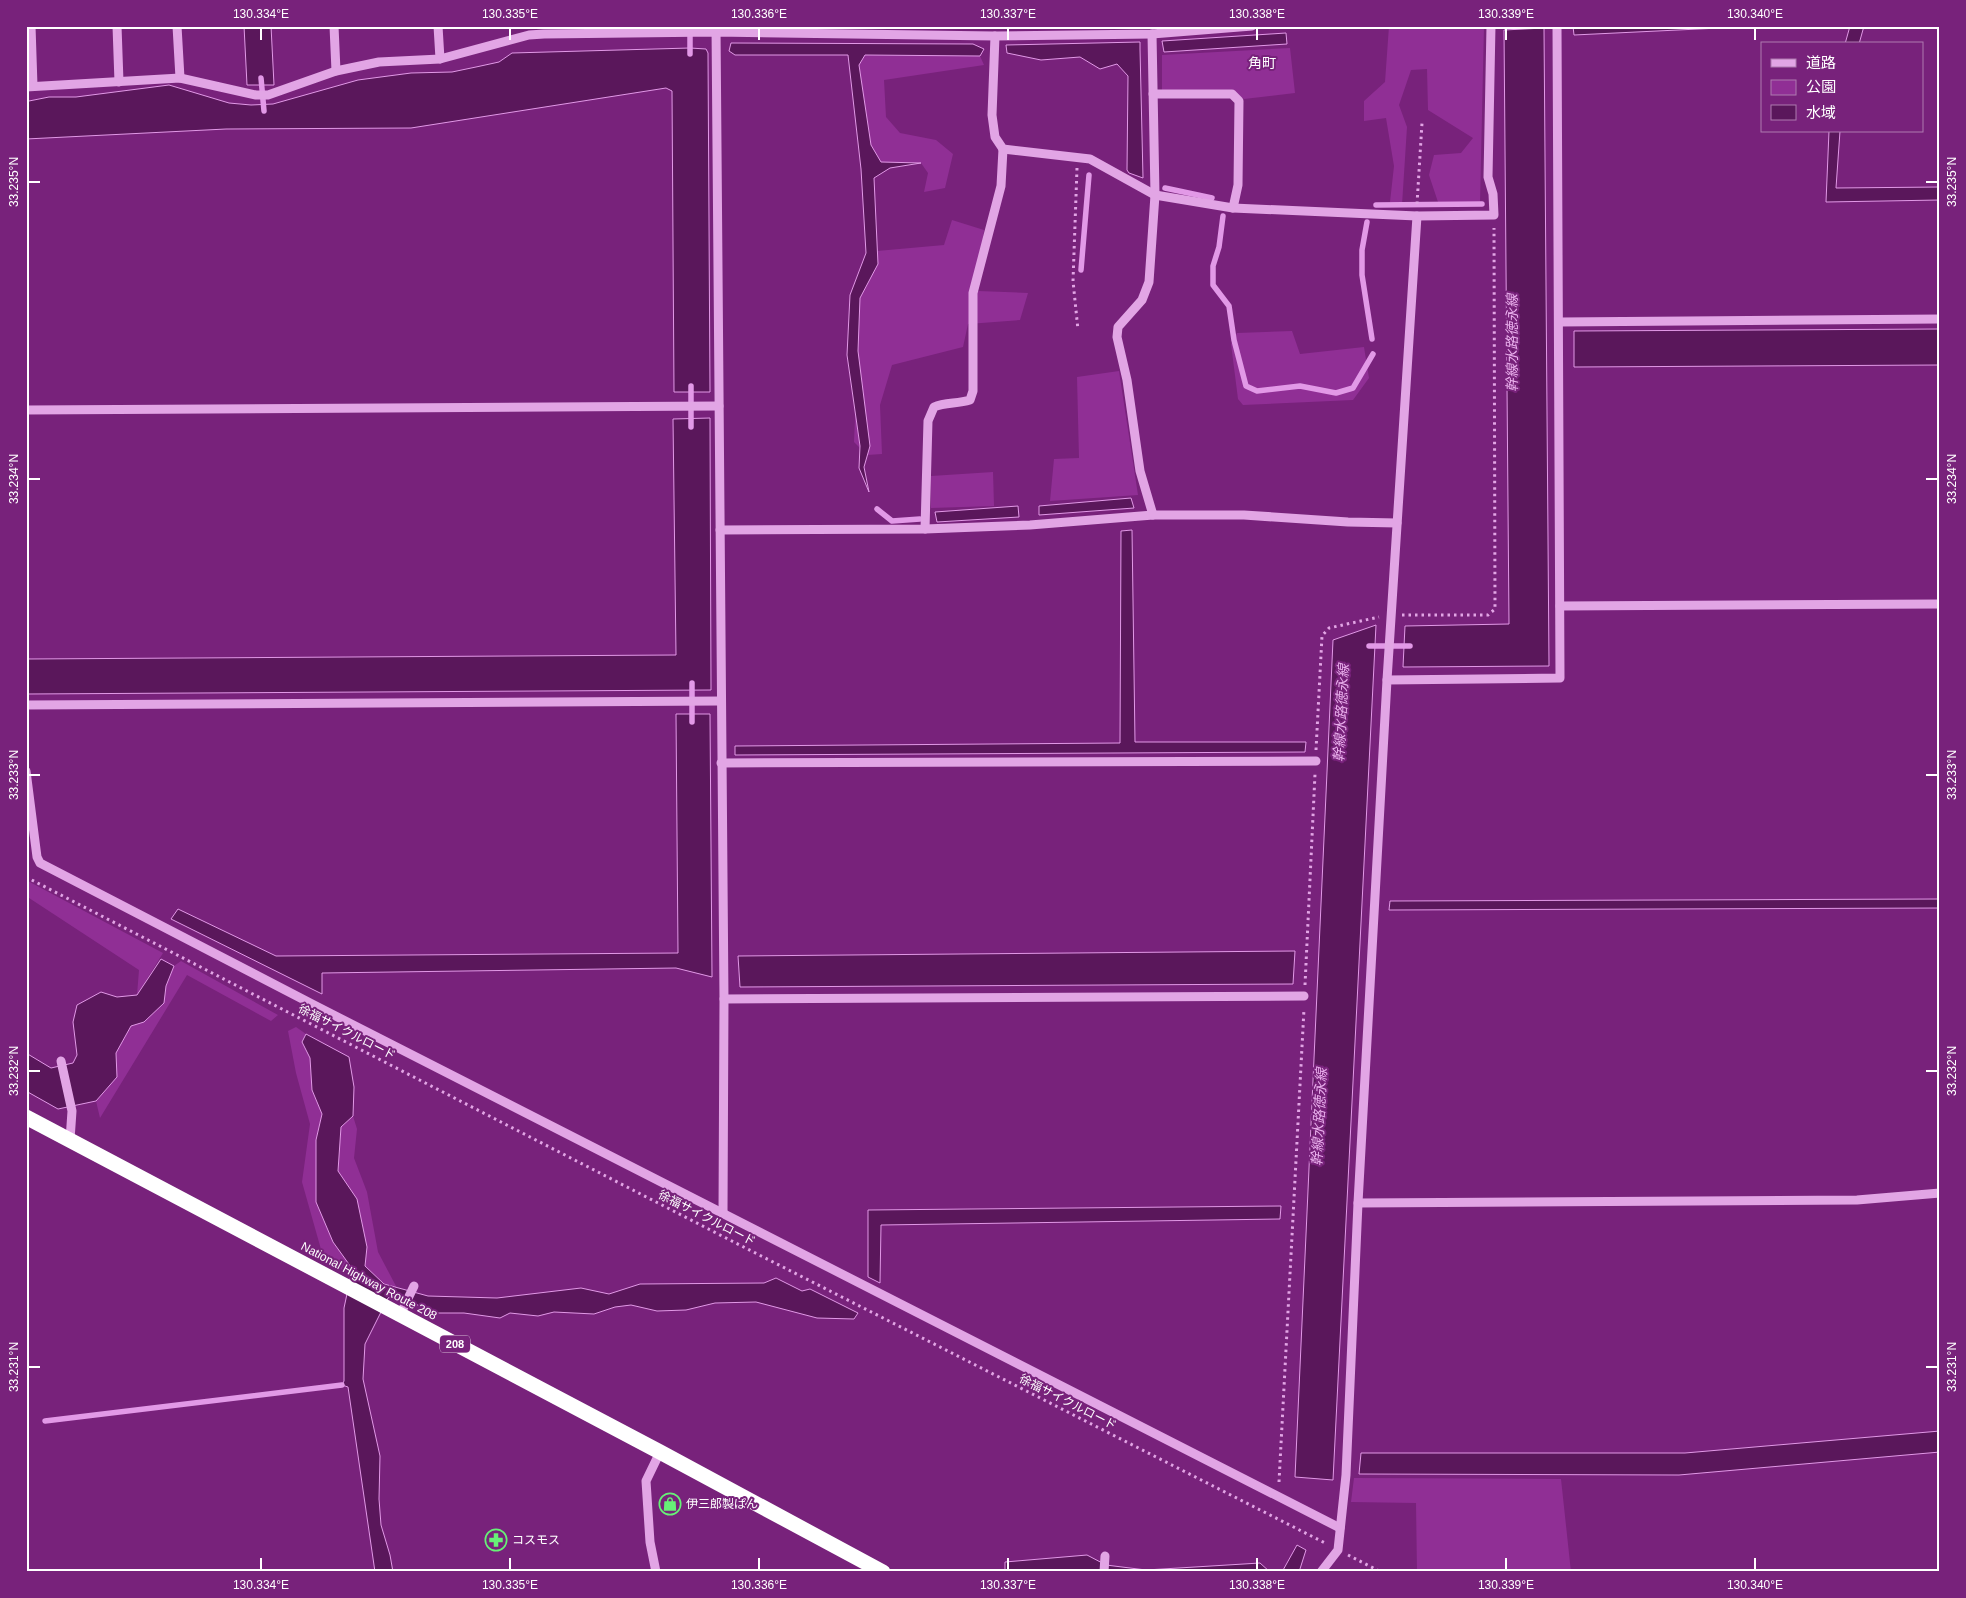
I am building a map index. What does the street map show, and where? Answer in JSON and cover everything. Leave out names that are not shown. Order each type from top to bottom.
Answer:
[{"type":"highway","name":"National Highway Route 208","points":[[26,1117],[402,1310],[883,1572]]},
{"type":"street","points":[[30,26],[30,87],[180,78],[256,95],[268,95],[336,71],[379,62],[440,59],[529,31],[695,33],[716,29],[994,36],[1152,34],[1252,26]]},
{"type":"street","points":[[117,26],[119,82]]},
{"type":"street","points":[[177,26],[180,78]]},
{"type":"street","points":[[334,26],[336,71]]},
{"type":"street","points":[[438,26],[440,59]]},
{"type":"street","points":[[1003,150],[1090,159],[1155,195],[1233,208],[1416,216],[1494,215],[1493,194],[1488,177],[1491,26]]},
{"type":"street","points":[[1387,680],[1560,678],[1560,322],[1557,26]]},
{"type":"street","points":[[716,29],[724,999],[723,1213]]},
{"type":"street","points":[[1152,34],[1155,195],[1149,282],[1142,300],[1118,327],[1117,337],[1127,380],[1140,471],[1153,515]]},
{"type":"street","points":[[925,529],[928,421],[934,407],[942,403],[970,400],[973,392],[973,293],[1000,186],[1003,150],[994,137],[992,114],[994,36]]},
{"type":"street","points":[[1153,94],[1232,94],[1238,101],[1238,185],[1233,208]]},
{"type":"street","points":[[1321,1572],[1338,1550],[1346,1475],[1358,1203],[1389,637],[1416,216]]},
{"type":"street","points":[[1560,322],[1940,319]]},
{"type":"street","points":[[26,410],[719,406]]},
{"type":"street","points":[[720,530],[925,529],[1153,515],[1244,515],[1348,522],[1397,523]]},
{"type":"street","points":[[1560,606],[1940,604]]},
{"type":"street","points":[[26,704],[721,701]]},
{"type":"street","points":[[721,763],[1316,761]]},
{"type":"street","points":[[26,772],[36,857],[40,863],[1340,1528]]},
{"type":"street","points":[[724,999],[1304,996]]},
{"type":"street","points":[[61,1061],[72,1111],[70,1140]]},
{"type":"street","points":[[1358,1203],[1857,1200],[1940,1193]]},
{"type":"street","points":[[402,1310],[414,1286]]},
{"type":"street","points":[[656,1572],[650,1542],[646,1481],[660,1452]]},
{"type":"street","points":[[1104,1572],[1105,1556]]},
{"type":"path","points":[[1417,202],[1422,122]]},
{"type":"path","points":[[1077,158],[1073,281],[1078,330]]},
{"type":"path","points":[[1278,1496],[1322,636],[1329,628],[1391,615],[1488,616],[1495,609],[1494,215]]},
{"type":"path","name":"徐福サイクルロード","points":[[26,877],[722,1236],[1381,1572]]},
{"type":"green space","points":[[1389,26],[1484,26],[1480,203],[1438,202],[1429,175],[1434,155],[1461,153],[1473,138],[1428,110],[1427,69],[1411,70],[1399,105],[1407,127],[1402,205],[1390,202],[1394,166],[1386,118],[1364,121],[1364,101],[1385,82]]},
{"type":"green space","points":[[1290,48],[1295,93],[1244,99],[1232,90],[1162,90],[1162,55]]},
{"type":"green space","points":[[865,55],[980,56],[984,65],[884,80],[886,117],[900,133],[936,140],[953,154],[945,188],[924,192],[928,173],[921,163],[881,162],[871,145],[859,65]]},
{"type":"green space","points":[[952,220],[984,230],[978,291],[1028,293],[1020,320],[968,324],[963,347],[892,365],[880,405],[882,454],[867,455],[854,442],[860,298],[877,264],[877,251],[944,245]]},
{"type":"green space","points":[[1292,331],[1300,354],[1364,347],[1369,378],[1353,400],[1243,405],[1238,399],[1231,344],[1237,333]]},
{"type":"green space","points":[[1119,371],[1138,495],[1050,501],[1054,459],[1079,458],[1077,377]]},
{"type":"green space","points":[[993,472],[994,506],[931,508],[931,476]]},
{"type":"green space","points":[[26,880],[163,953],[137,995],[139,970],[26,896]]},
{"type":"green space","points":[[181,961],[278,1015],[271,1021],[187,975],[100,1118],[96,1101],[117,1077],[116,1053],[131,1026],[144,1022],[163,1003],[166,986],[174,966]]},
{"type":"green space","points":[[296,1027],[306,1034],[302,1042],[310,1058],[312,1090],[322,1114],[316,1140],[333,1242],[351,1267],[351,1275],[324,1260],[302,1182],[310,1124],[296,1073],[288,1031]]},
{"type":"green space","points":[[353,1116],[357,1129],[354,1158],[367,1192],[378,1252],[397,1288],[384,1284],[365,1266],[367,1247],[338,1172],[341,1127]]},
{"type":"green space","points":[[1354,1478],[1561,1479],[1571,1572],[1417,1572],[1416,1503],[1351,1502]]},
{"type":"water","points":[[244,26],[271,26],[274,85],[247,85]]},
{"type":"water","points":[[1573,26],[1761,26],[1574,35]]},
{"type":"water","points":[[1850,26],[1864,26],[1860,42],[1846,42]]},
{"type":"water","points":[[1544,28],[1549,666],[1403,667],[1405,626],[1509,624],[1504,30]]},
{"type":"water","points":[[1286,33],[1287,44],[1164,52],[1162,41]]},
{"type":"water","points":[[1140,42],[1143,178],[1129,173],[1127,170],[1128,76],[1117,64],[1100,69],[1080,57],[1041,60],[1007,53],[1006,45]]},
{"type":"water","points":[[731,43],[973,44],[984,49],[980,56],[865,55],[859,65],[871,145],[881,162],[921,163],[890,168],[874,178],[878,264],[860,298],[858,351],[870,446],[864,467],[869,492],[859,468],[860,446],[847,355],[850,295],[866,253],[861,169],[848,55],[735,55],[729,51]]},
{"type":"water","points":[[706,49],[708,53],[710,392],[674,392],[672,91],[666,88],[411,128],[226,129],[26,139],[26,104],[29,101],[49,97],[76,97],[169,85],[229,103],[273,104],[358,80],[411,73],[452,72],[476,67],[499,62],[512,53]]},
{"type":"water","points":[[1829,132],[1840,132],[1836,188],[1940,187],[1940,200],[1826,202]]},
{"type":"water","points":[[1940,329],[1940,365],[1574,367],[1574,331]]},
{"type":"water","points":[[710,418],[711,690],[26,694],[26,659],[676,655],[673,419]]},
{"type":"water","points":[[1131,498],[1134,508],[1039,515],[1039,506]]},
{"type":"water","points":[[1018,506],[1019,517],[937,522],[935,512]]},
{"type":"water","points":[[1132,530],[1135,742],[1306,742],[1305,752],[735,755],[735,746],[1120,743],[1121,531]]},
{"type":"water","points":[[1376,625],[1333,1480],[1295,1477],[1333,640]]},
{"type":"water","points":[[676,714],[710,714],[712,977],[676,968],[322,973],[322,994],[171,919],[178,909],[276,956],[678,953]]},
{"type":"water","points":[[1940,899],[1940,908],[1389,910],[1390,901]]},
{"type":"water","points":[[1295,951],[1293,984],[740,987],[738,956]]},
{"type":"water","points":[[161,959],[174,966],[166,986],[164,1003],[144,1022],[131,1026],[116,1053],[117,1077],[96,1101],[58,1109],[26,1091],[26,1053],[51,1068],[73,1063],[77,1055],[73,1022],[77,1005],[101,992],[117,997],[137,995]]},
{"type":"water","points":[[306,1034],[349,1057],[354,1087],[353,1116],[341,1127],[338,1171],[357,1199],[367,1247],[365,1266],[384,1284],[428,1296],[497,1298],[581,1288],[609,1294],[640,1284],[764,1283],[776,1278],[802,1291],[810,1289],[858,1313],[854,1319],[817,1318],[756,1302],[715,1303],[686,1310],[657,1311],[631,1305],[615,1307],[594,1314],[554,1312],[538,1316],[510,1313],[500,1318],[464,1313],[434,1313],[395,1294],[388,1298],[365,1344],[363,1379],[380,1456],[379,1499],[381,1525],[393,1572],[375,1572],[348,1387],[342,1385],[344,1381],[344,1308],[351,1267],[333,1242],[316,1202],[316,1140],[322,1114],[312,1090],[310,1058],[302,1042]]},
{"type":"water","points":[[1281,1206],[1280,1219],[881,1225],[880,1283],[868,1277],[868,1210]]},
{"type":"water","points":[[1940,1431],[1940,1452],[1679,1475],[1359,1474],[1361,1453],[1685,1453]]},
{"type":"water","points":[[1297,1545],[1306,1550],[1299,1572],[1282,1572]]},
{"type":"water","points":[[1087,1555],[1106,1565],[1146,1570],[1260,1563],[1270,1572],[1005,1572],[1005,1562]]},
{"type":"waterway","points":[[690,26],[690,54]]},
{"type":"waterway","points":[[261,78],[264,111]]},
{"type":"waterway","points":[[1081,270],[1089,175]]},
{"type":"waterway","points":[[1165,188],[1212,198]]},
{"type":"waterway","points":[[1376,205],[1482,204]]},
{"type":"waterway","points":[[1223,216],[1219,247],[1213,266],[1213,285],[1229,306],[1234,340],[1246,386],[1257,391],[1300,386],[1336,393],[1353,388],[1373,354]]},
{"type":"waterway","points":[[1367,222],[1362,250],[1362,275],[1372,339]]},
{"type":"waterway","points":[[691,386],[691,427]]},
{"type":"waterway","points":[[877,509],[892,521],[920,519]]},
{"type":"waterway","name":"幹線水路徳永線","points":[[1369,646],[1410,646]]},
{"type":"waterway","points":[[692,683],[692,722]]},
{"type":"waterway","points":[[45,1421],[342,1385]]},
{"type":"place","name":"伊三郎製ぱん","points":[[670,1504]]},
{"type":"place","name":"コスモス","points":[[496,1540]]},
{"type":"district","name":"角町","points":[[1262,63]]}]
